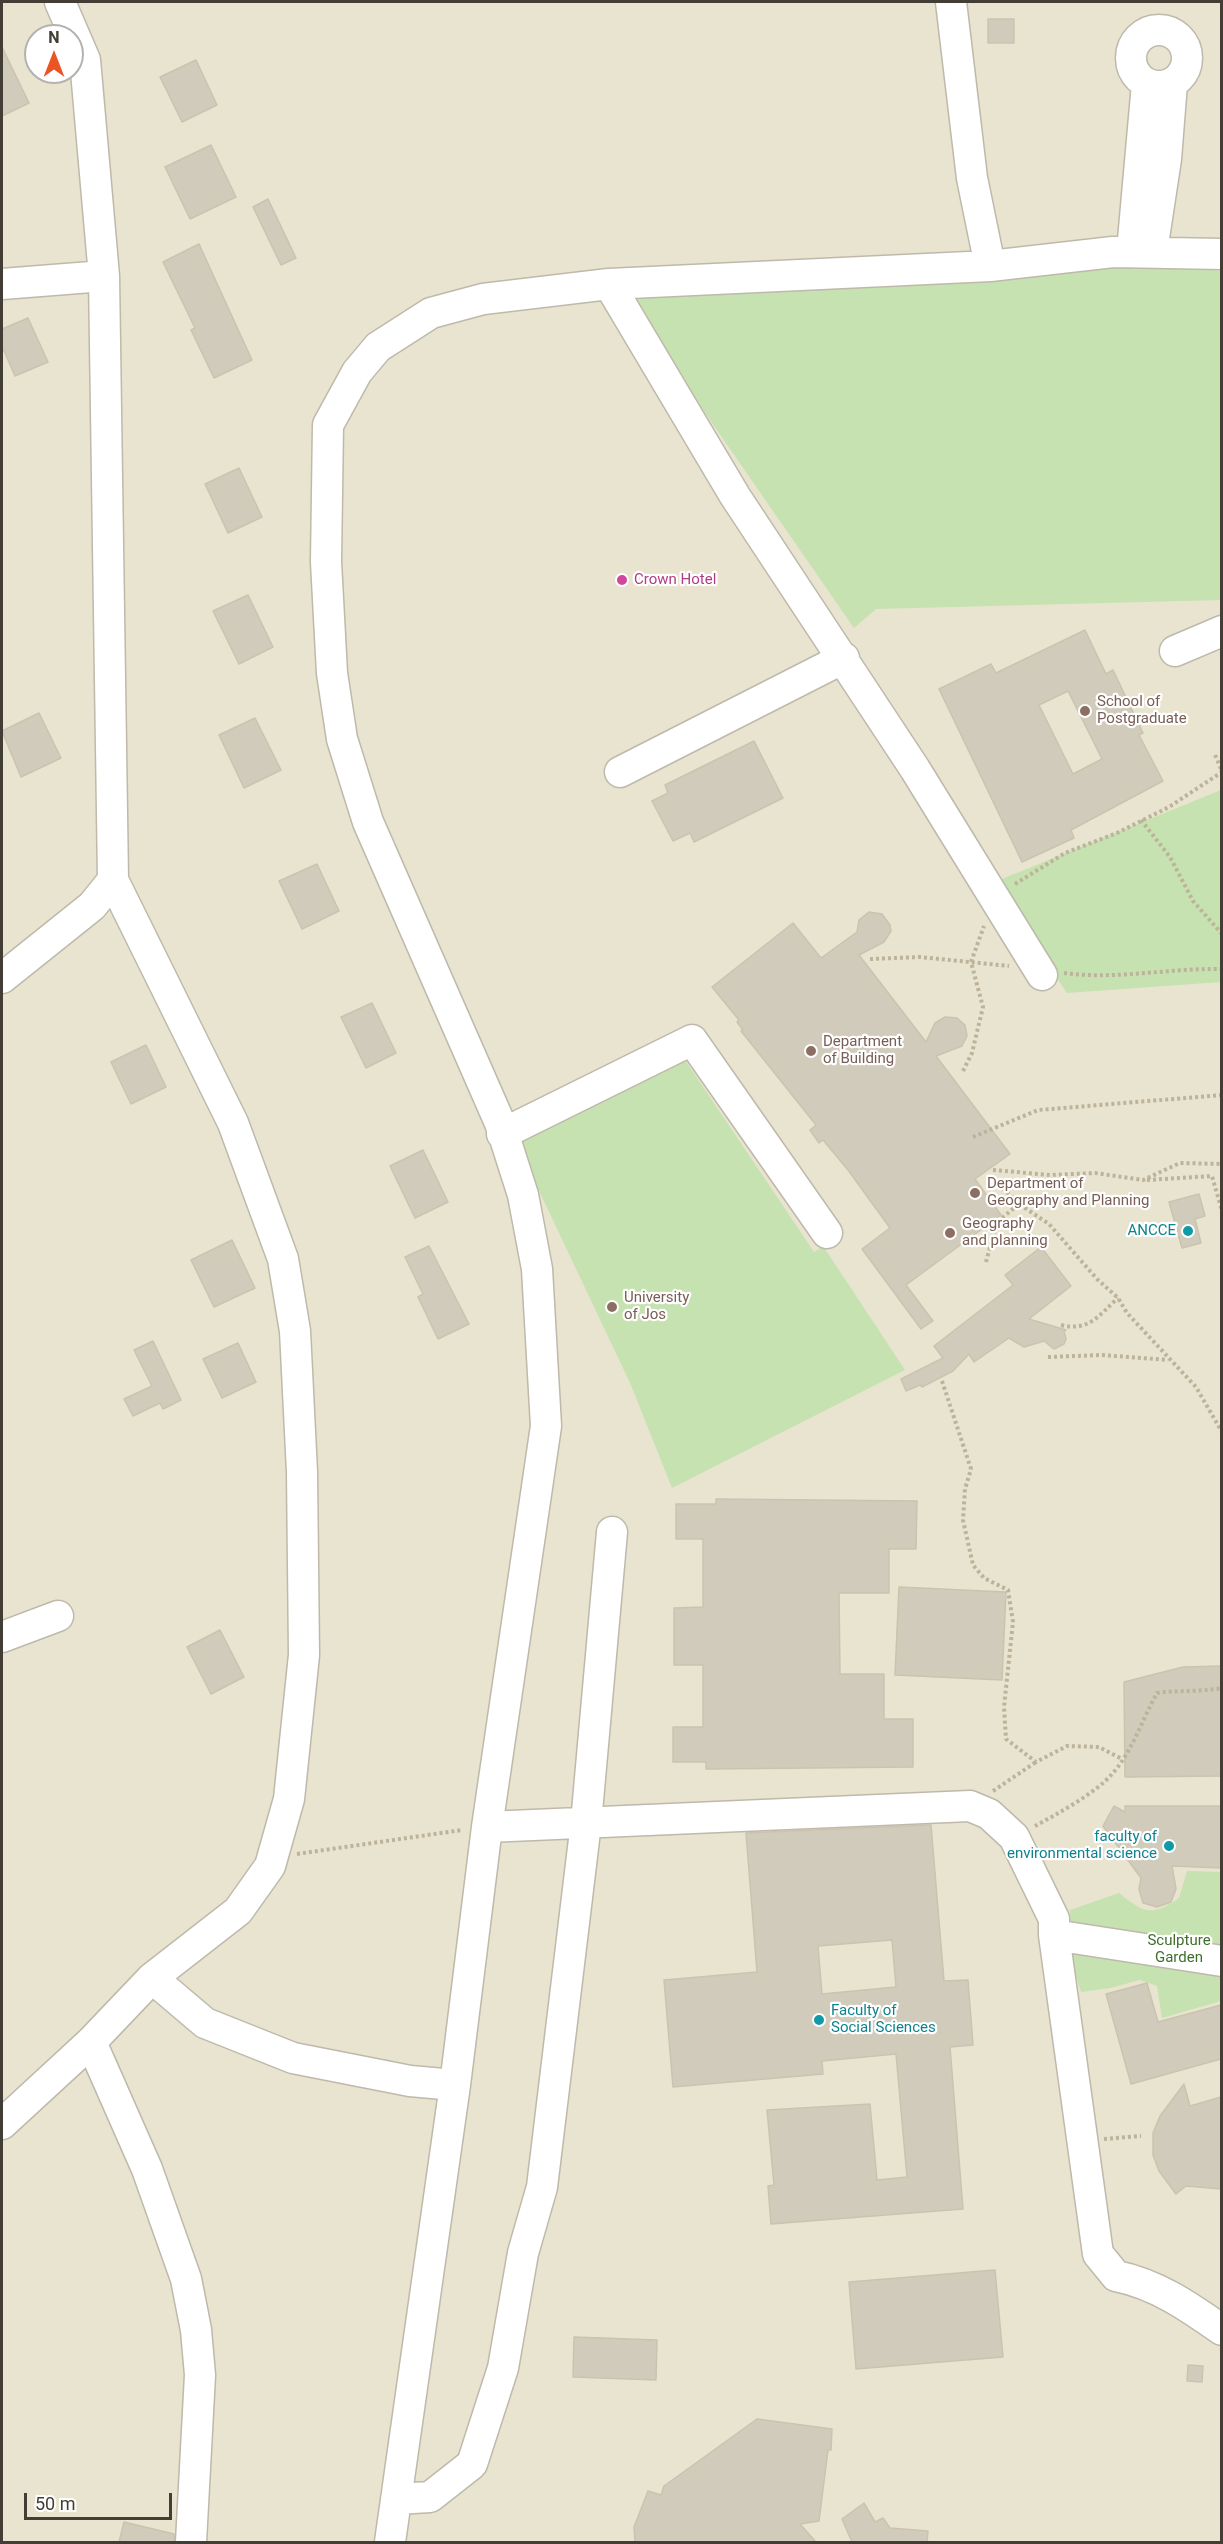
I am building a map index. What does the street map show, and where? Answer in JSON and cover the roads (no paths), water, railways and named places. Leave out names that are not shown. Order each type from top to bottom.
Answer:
[{"type":"street","points":[[2,2124],[91,2042],[152,1978],[238,1911],[270,1866],[290,1798],[304,1655],[302,1473],[294,1321],[283,1259],[233,1123],[113,880],[104,276],[85,60],[60,2]]},
{"type":"street","points":[[951,2],[972,178],[990,266]]},
{"type":"street","points":[[1142,251],[1160,83]]},
{"type":"street","points":[[390,2542],[454,2085],[487,1827],[546,1426],[537,1269],[524,1195],[500,1123],[368,822],[342,739],[332,673],[326,562],[328,425],[357,372],[378,347],[431,313],[483,299],[609,284],[990,266],[1142,251],[1221,254]]},
{"type":"street","points":[[2,284],[104,276]]},
{"type":"street","points":[[609,284],[735,496],[844,658],[1042,975]]},
{"type":"street","points":[[1176,651],[1221,631]]},
{"type":"street","points":[[620,772],[844,658]]},
{"type":"street","points":[[2,978],[92,906],[113,880]]},
{"type":"street","points":[[502,1134],[692,1040],[827,1233]]},
{"type":"street","points":[[396,2499],[430,2497],[472,2464],[503,2368],[522,2253],[542,2187],[586,1823],[612,1532]]},
{"type":"street","points":[[2,1637],[58,1616]]},
{"type":"street","points":[[487,1827],[970,1806],[989,1814],[1014,1837],[1054,1919],[1054,1935],[1098,2254],[1116,2276],[1142,2281],[1153,2290],[1178,2298],[1221,2330]]},
{"type":"street","points":[[1054,1935],[1221,1961]]},
{"type":"street","points":[[152,1978],[205,2023],[293,2058],[410,2081],[454,2085]]},
{"type":"street","points":[[91,2042],[147,2169],[186,2279],[196,2330],[200,2375],[191,2542]]},
{"type":"place","name":"Crown Hotel","points":[[622,580]]},
{"type":"place","name":"School of Postgraduate","points":[[1085,711]]},
{"type":"place","name":"Department of Building","points":[[811,1051]]},
{"type":"place","name":"Department of Geography and Planning","points":[[975,1193]]},
{"type":"place","name":"ANCCE","points":[[1188,1231]]},
{"type":"place","name":"Geography and planning","points":[[950,1233]]},
{"type":"place","name":"University of Jos","points":[[612,1307]]},
{"type":"place","name":"faculty of environmental science","points":[[1169,1846]]},
{"type":"place","name":"Faculty of Social Sciences","points":[[819,2020]]},
{"type":"park label","name":"Sculpture Garden","points":[[1179,1950]]}]
